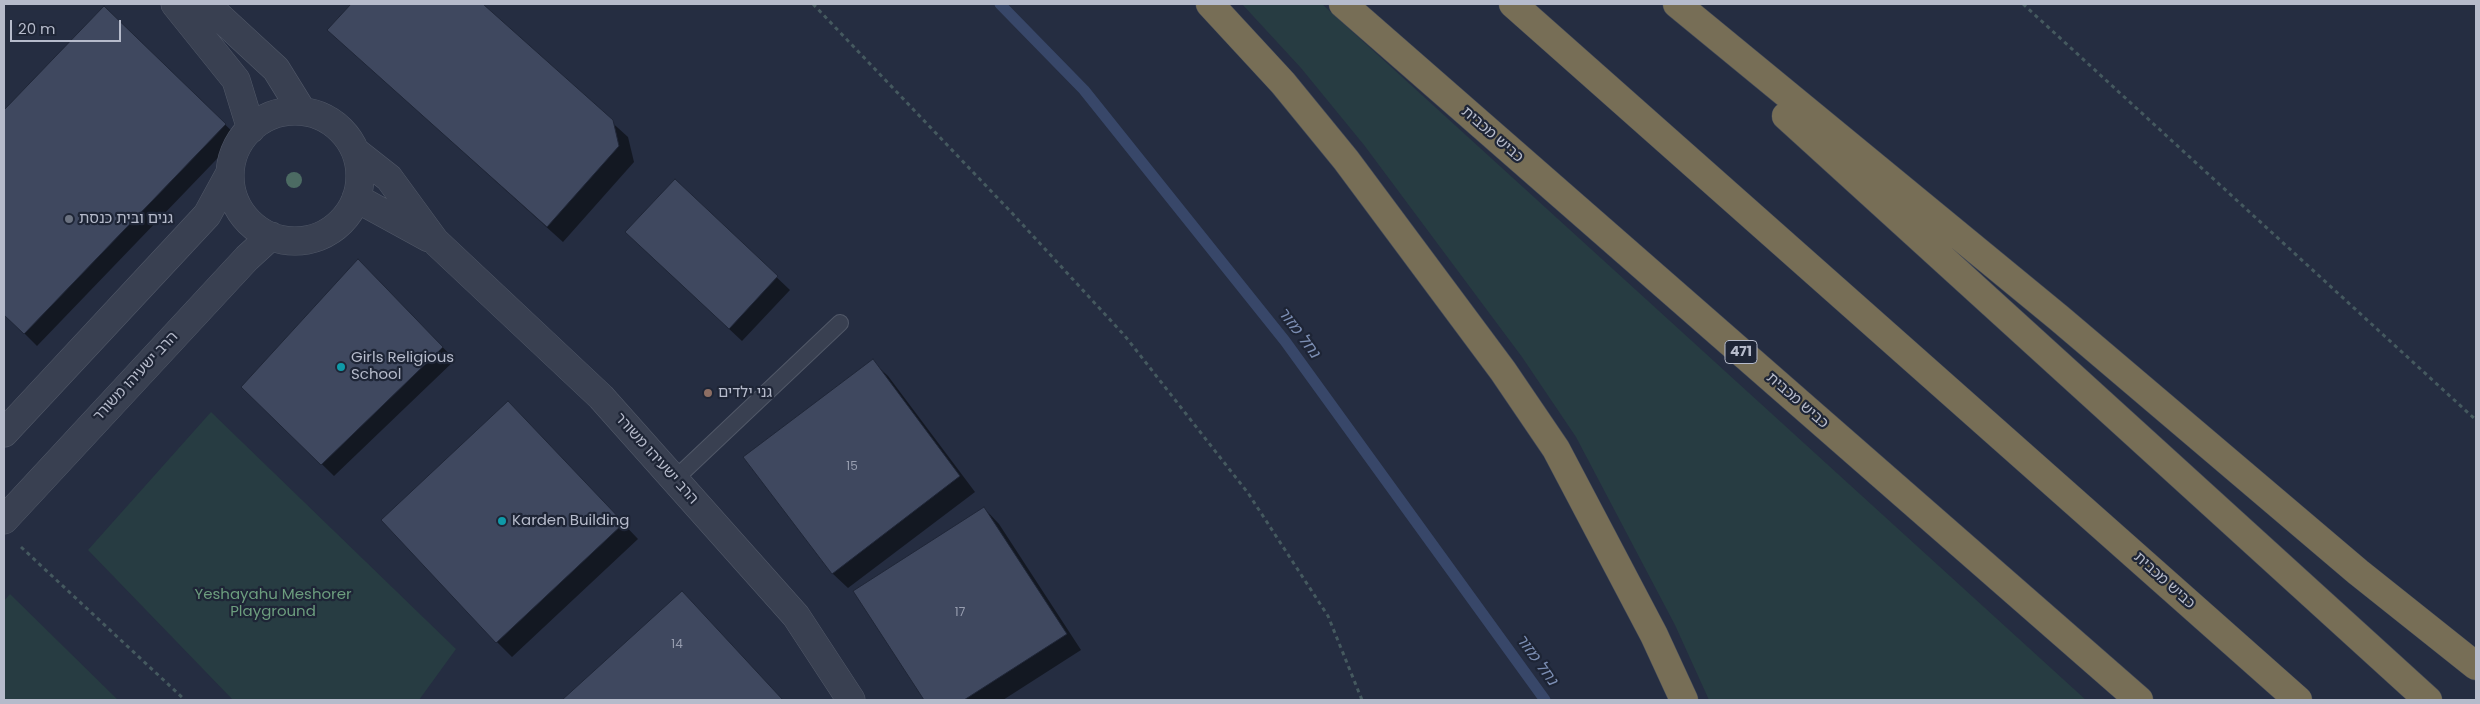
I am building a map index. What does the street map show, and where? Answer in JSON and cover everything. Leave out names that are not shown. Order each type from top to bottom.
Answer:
[{"type":"highway","points":[[1210,4],[1283,83],[1346,160],[1503,371],[1556,449],[1649,627],[1684,700]]},
{"type":"highway","name":"כביש מכבית","points":[[1342,4],[2139,700]]},
{"type":"highway","name":"כביש מכבית","points":[[1513,4],[2298,700]]},
{"type":"highway","points":[[1662,4],[2428,700]]},
{"type":"highway","points":[[1677,4],[2051,312],[2358,572],[2476,666]]},
{"type":"street","points":[[176,4],[236,80],[250,129]]},
{"type":"street","points":[[201,4],[211,9],[276,69],[302,111]]},
{"type":"street","points":[[302,111],[324,118],[344,132],[356,152],[360,175],[356,198],[346,217],[331,231],[312,239],[291,241],[271,236],[256,229],[240,211],[231,189],[230,173],[234,153],[243,136],[250,129],[278,113],[302,111]]},
{"type":"street","name":"הרב ישעיהו משורר","points":[[356,152],[389,178],[435,241],[601,397],[796,616],[851,700]]},
{"type":"street","points":[[4,433],[207,214],[230,173]]},
{"type":"street","name":"הרב ישעיהו משורר","points":[[356,198],[435,241]]},
{"type":"street","name":"הרב ישעיהו משורר","points":[[4,520],[247,258],[271,236]]},
{"type":"lane","points":[[674,480],[840,323]]},
{"type":"path","points":[[813,4],[1012,212],[1125,336],[1248,493],[1328,616],[1362,700]]},
{"type":"path","points":[[2023,4],[2476,420]]},
{"type":"path","points":[[18,545],[185,700]]},
{"type":"green space","points":[[1242,4],[1322,4],[2086,700],[1709,700],[1675,625],[1576,437],[1522,357],[1364,145],[1301,68]]},
{"type":"green space","name":"Yeshayahu Meshorer Playground","points":[[211,412],[456,649],[419,700],[233,700],[88,550]]},
{"type":"green space","points":[[10,594],[118,700],[4,700],[4,601]]},
{"type":"building","points":[[351,4],[483,4],[613,120],[619,146],[547,227],[327,30]]},
{"type":"building","name":"גנים ובית כנסת","points":[[104,6],[226,124],[24,334],[4,315],[4,110]]},
{"type":"building","points":[[675,179],[778,276],[729,329],[625,232]]},
{"type":"building","name":"Girls Religious School","points":[[358,259],[443,347],[321,465],[241,387]]},
{"type":"building","points":[[873,359],[960,476],[832,574],[743,457]]},
{"type":"building","name":"Karden Building","points":[[508,401],[624,523],[496,643],[381,520]]},
{"type":"building","points":[[984,507],[1067,634],[964,700],[924,700],[853,591]]},
{"type":"building","points":[[682,591],[783,700],[562,700]]},
{"type":"waterway","name":"נחל מזור","points":[[1000,4],[1084,90],[1285,341],[1545,700]]},
{"type":"place","name":"גנים ובית כנסת","points":[[69,219]]},
{"type":"place","name":"Girls Religious School","points":[[341,367]]},
{"type":"place","name":"גני ילדים","points":[[708,393]]},
{"type":"place","name":"Karden Building","points":[[502,521]]}]
